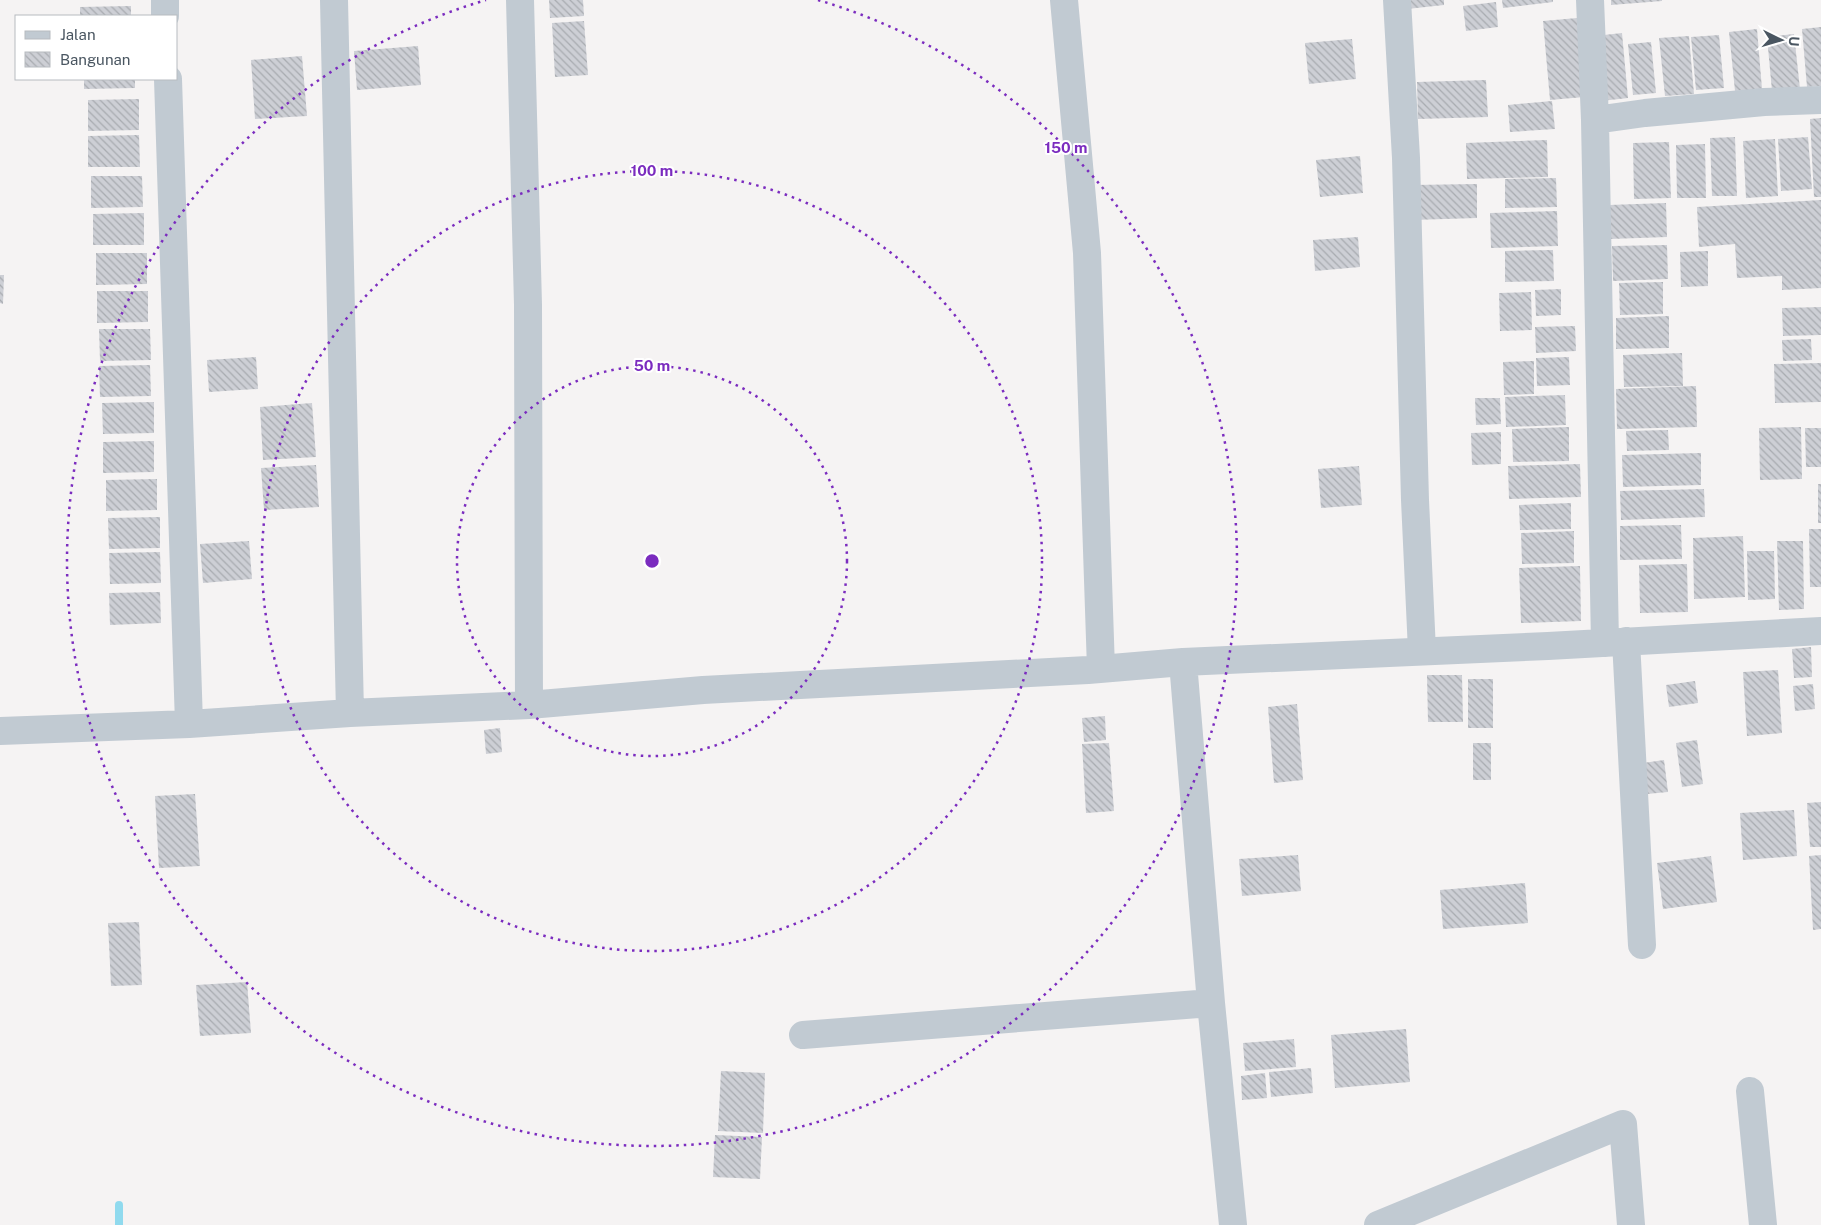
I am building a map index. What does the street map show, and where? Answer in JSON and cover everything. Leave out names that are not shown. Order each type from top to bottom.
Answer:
[{"type":"street","points":[[165,0],[166,15]]},
{"type":"street","points":[[334,0],[350,713]]},
{"type":"street","points":[[520,0],[528,305],[528,705]]},
{"type":"street","points":[[1064,0],[1087,253],[1101,669]]},
{"type":"street","points":[[1397,0],[1406,158],[1415,500],[1422,651]]},
{"type":"street","points":[[1590,0],[1615,642],[1642,945]]},
{"type":"street","points":[[168,80],[189,724]]},
{"type":"street","points":[[1595,120],[1645,113],[1764,102],[1821,100]]},
{"type":"street","points":[[0,731],[189,724],[350,713],[528,705],[703,690],[1101,669],[1183,662],[1821,631]]},
{"type":"street","points":[[1183,662],[1233,1225]]},
{"type":"street","points":[[803,1035],[1212,1003]]},
{"type":"street","points":[[1750,1092],[1763,1225]]},
{"type":"street","points":[[1378,1225],[1623,1124],[1631,1225]]},
{"type":"building","points":[[549,0],[583,0],[584,16],[550,18]]},
{"type":"building","points":[[1406,0],[1444,0],[1444,5],[1407,9]]},
{"type":"building","points":[[1502,0],[1553,0],[1553,2],[1503,8]]},
{"type":"building","points":[[1611,0],[1662,0],[1662,1],[1611,5]]},
{"type":"building","points":[[1496,2],[1498,27],[1466,31],[1463,6]]},
{"type":"building","points":[[131,6],[131,15],[80,15],[80,7]]},
{"type":"building","points":[[1577,18],[1584,97],[1550,100],[1543,21]]},
{"type":"building","points":[[584,21],[588,75],[555,77],[552,23]]},
{"type":"building","points":[[1821,27],[1821,86],[1807,87],[1802,29]]},
{"type":"building","points":[[1757,29],[1762,89],[1735,91],[1729,32]]},
{"type":"building","points":[[1622,33],[1628,98],[1601,101],[1595,36]]},
{"type":"building","points":[[1794,34],[1800,89],[1772,91],[1767,37]]},
{"type":"building","points":[[1719,35],[1724,88],[1696,90],[1691,37]]},
{"type":"building","points":[[1689,36],[1694,94],[1665,96],[1659,38]]},
{"type":"building","points":[[1352,39],[1356,79],[1309,84],[1305,43]]},
{"type":"building","points":[[1651,42],[1656,93],[1633,95],[1628,44]]},
{"type":"building","points":[[418,46],[421,85],[357,90],[354,51]]},
{"type":"building","points":[[302,56],[307,116],[255,119],[251,60]]},
{"type":"building","points":[[84,80],[135,80],[135,88],[84,89]]},
{"type":"building","points":[[1486,80],[1488,117],[1418,119],[1417,82]]},
{"type":"building","points":[[139,99],[139,130],[88,131],[88,100]]},
{"type":"building","points":[[1552,101],[1555,129],[1510,132],[1508,105]]},
{"type":"building","points":[[1821,118],[1821,197],[1814,197],[1810,119]]},
{"type":"building","points":[[139,135],[140,167],[88,167],[88,136]]},
{"type":"building","points":[[1735,137],[1737,196],[1712,196],[1710,138]]},
{"type":"building","points":[[1808,137],[1812,189],[1781,191],[1778,139]]},
{"type":"building","points":[[1775,139],[1778,196],[1746,198],[1743,141]]},
{"type":"building","points":[[1547,140],[1548,177],[1467,179],[1466,143]]},
{"type":"building","points":[[1669,142],[1671,198],[1634,199],[1633,143]]},
{"type":"building","points":[[1705,144],[1706,198],[1677,198],[1676,145]]},
{"type":"building","points":[[1360,156],[1363,193],[1320,197],[1316,160]]},
{"type":"building","points":[[91,176],[142,176],[143,207],[91,208]]},
{"type":"building","points":[[1556,178],[1557,207],[1505,208],[1505,179]]},
{"type":"building","points":[[1477,184],[1477,218],[1413,220],[1412,185]]},
{"type":"building","points":[[1821,200],[1821,288],[1782,290],[1782,276],[1737,278],[1735,244],[1699,247],[1697,207]]},
{"type":"building","points":[[1666,203],[1667,237],[1610,239],[1609,205]]},
{"type":"building","points":[[1557,211],[1558,246],[1491,248],[1490,213]]},
{"type":"building","points":[[144,213],[144,245],[93,245],[93,214]]},
{"type":"building","points":[[1358,237],[1360,267],[1315,271],[1313,240]]},
{"type":"building","points":[[1667,245],[1668,279],[1613,281],[1612,246]]},
{"type":"building","points":[[1553,250],[1554,281],[1505,282],[1505,251]]},
{"type":"building","points":[[1708,251],[1708,286],[1681,287],[1680,252]]},
{"type":"building","points":[[96,253],[147,253],[147,284],[96,285]]},
{"type":"building","points":[[0,275],[4,275],[3,304],[0,303]]},
{"type":"building","points":[[1663,282],[1663,314],[1620,315],[1619,283]]},
{"type":"building","points":[[1561,289],[1561,315],[1536,316],[1535,290]]},
{"type":"building","points":[[97,291],[148,291],[148,322],[97,323]]},
{"type":"building","points":[[1531,292],[1532,330],[1500,331],[1499,293]]},
{"type":"building","points":[[1821,307],[1821,335],[1783,336],[1782,308]]},
{"type":"building","points":[[1669,316],[1669,348],[1616,349],[1616,318]]},
{"type":"building","points":[[1575,326],[1576,351],[1536,353],[1535,327]]},
{"type":"building","points":[[99,329],[150,329],[151,360],[100,361]]},
{"type":"building","points":[[1811,339],[1812,360],[1783,361],[1782,340]]},
{"type":"building","points":[[1682,353],[1683,386],[1624,387],[1623,355]]},
{"type":"building","points":[[256,357],[258,389],[209,392],[207,360]]},
{"type":"building","points":[[1569,357],[1570,385],[1537,386],[1536,358]]},
{"type":"building","points":[[1534,361],[1534,394],[1504,395],[1503,362]]},
{"type":"building","points":[[1821,363],[1821,402],[1775,403],[1774,364]]},
{"type":"building","points":[[150,365],[151,396],[100,397],[99,366]]},
{"type":"building","points":[[1696,386],[1697,427],[1617,429],[1616,389]]},
{"type":"building","points":[[1565,395],[1566,425],[1506,427],[1505,397]]},
{"type":"building","points":[[1475,398],[1500,398],[1501,424],[1476,425]]},
{"type":"building","points":[[154,402],[154,433],[103,434],[102,403]]},
{"type":"building","points":[[312,403],[316,457],[263,460],[260,407]]},
{"type":"building","points":[[1569,427],[1569,461],[1513,462],[1512,429]]},
{"type":"building","points":[[1801,427],[1802,479],[1760,480],[1759,428]]},
{"type":"building","points":[[1805,428],[1821,428],[1821,467],[1806,467]]},
{"type":"building","points":[[1668,430],[1669,450],[1627,451],[1626,431]]},
{"type":"building","points":[[1501,432],[1501,464],[1472,465],[1471,433]]},
{"type":"building","points":[[154,441],[154,472],[103,473],[103,442]]},
{"type":"building","points":[[1701,453],[1701,485],[1623,487],[1622,455]]},
{"type":"building","points":[[1580,464],[1581,497],[1509,499],[1508,466]]},
{"type":"building","points":[[316,465],[319,507],[264,510],[261,468]]},
{"type":"building","points":[[1359,466],[1362,505],[1321,508],[1318,469]]},
{"type":"building","points":[[157,479],[157,510],[106,511],[106,480]]},
{"type":"building","points":[[1818,484],[1821,484],[1821,523],[1818,523]]},
{"type":"building","points":[[1704,489],[1705,517],[1621,520],[1620,491]]},
{"type":"building","points":[[1571,503],[1571,529],[1520,530],[1519,505]]},
{"type":"building","points":[[160,517],[160,548],[109,549],[108,518]]},
{"type":"building","points":[[1681,525],[1682,559],[1620,560],[1620,526]]},
{"type":"building","points":[[1809,529],[1821,529],[1821,587],[1810,587]]},
{"type":"building","points":[[1574,531],[1574,563],[1522,564],[1521,533]]},
{"type":"building","points":[[1743,536],[1745,597],[1694,599],[1693,538]]},
{"type":"building","points":[[249,541],[252,579],[203,583],[200,544]]},
{"type":"building","points":[[1777,541],[1803,541],[1804,609],[1779,610]]},
{"type":"building","points":[[1747,551],[1774,551],[1775,599],[1748,600]]},
{"type":"building","points":[[160,552],[161,583],[110,584],[109,553]]},
{"type":"building","points":[[1687,564],[1688,612],[1640,613],[1639,565]]},
{"type":"building","points":[[1580,566],[1581,621],[1521,623],[1519,568]]},
{"type":"building","points":[[160,592],[161,623],[110,625],[109,593]]},
{"type":"building","points":[[1811,647],[1812,677],[1794,678],[1792,649]]},
{"type":"building","points":[[1778,670],[1782,733],[1747,736],[1743,672]]},
{"type":"building","points":[[1427,675],[1462,675],[1463,722],[1428,722]]},
{"type":"building","points":[[1468,679],[1493,679],[1493,728],[1468,728]]},
{"type":"building","points":[[1695,681],[1698,703],[1669,707],[1666,685]]},
{"type":"building","points":[[1813,684],[1815,709],[1795,711],[1793,686]]},
{"type":"building","points":[[1297,704],[1303,780],[1274,783],[1268,707]]},
{"type":"building","points":[[1105,716],[1106,740],[1084,742],[1082,718]]},
{"type":"building","points":[[500,728],[502,752],[486,754],[484,730]]},
{"type":"building","points":[[1697,740],[1703,784],[1682,787],[1676,743]]},
{"type":"building","points":[[1109,743],[1114,811],[1086,813],[1082,744]]},
{"type":"building","points":[[1473,743],[1491,743],[1491,780],[1473,780]]},
{"type":"building","points":[[1664,760],[1668,792],[1647,794],[1643,763]]},
{"type":"building","points":[[195,794],[200,866],[159,868],[155,796]]},
{"type":"building","points":[[1821,802],[1821,847],[1810,847],[1807,803]]},
{"type":"building","points":[[1794,810],[1797,856],[1743,860],[1740,813]]},
{"type":"building","points":[[1298,855],[1301,891],[1242,896],[1239,859]]},
{"type":"building","points":[[1821,855],[1821,929],[1813,930],[1809,856]]},
{"type":"building","points":[[1711,856],[1717,902],[1663,909],[1657,863]]},
{"type":"building","points":[[1525,883],[1528,923],[1443,929],[1440,890]]},
{"type":"building","points":[[139,922],[142,985],[111,986],[108,923]]},
{"type":"building","points":[[247,982],[251,1033],[200,1036],[196,985]]},
{"type":"building","points":[[1406,1029],[1410,1082],[1335,1088],[1331,1035]]},
{"type":"building","points":[[1294,1039],[1296,1067],[1245,1071],[1243,1043]]},
{"type":"building","points":[[1311,1068],[1313,1093],[1271,1097],[1269,1072]]},
{"type":"building","points":[[721,1071],[765,1073],[763,1133],[718,1131]]},
{"type":"building","points":[[1265,1073],[1267,1098],[1242,1100],[1241,1076]]},
{"type":"building","points":[[715,1135],[762,1137],[760,1179],[713,1177]]},
{"type":"waterway","points":[[119,1205],[119,1225]]}]
